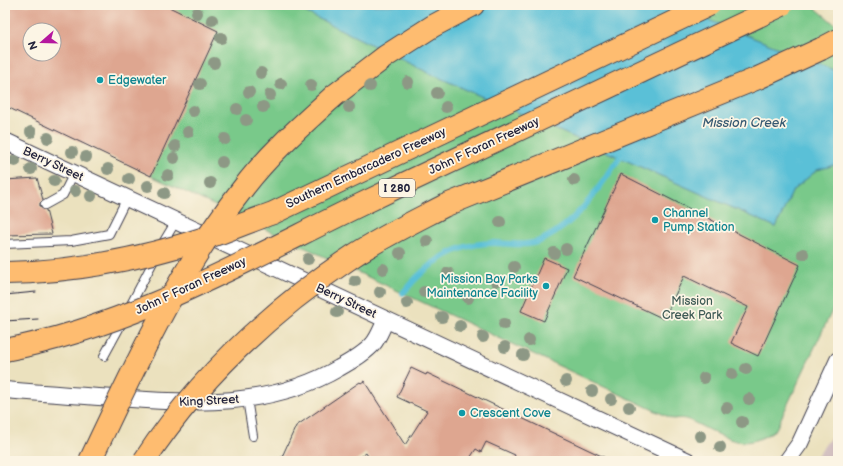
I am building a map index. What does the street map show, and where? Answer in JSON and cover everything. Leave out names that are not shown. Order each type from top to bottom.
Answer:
[{"type":"highway","points":[[90,461],[134,367],[168,303],[202,245],[244,187],[286,140],[335,95],[386,56],[433,26],[473,5]]},
{"type":"highway","name":"Southern Embarcadero Freeway","points":[[5,273],[73,268],[133,258],[205,238],[273,213],[708,5]]},
{"type":"highway","name":"John F Foran Freeway","points":[[5,350],[44,343],[91,329],[186,290],[782,5]]},
{"type":"highway","points":[[144,461],[185,407],[230,357],[267,322],[311,286],[354,256],[396,231],[444,206],[758,78],[838,40]]},
{"type":"street","name":"Berry Street","points":[[5,141],[688,461]]},
{"type":"street","name":"King Street","points":[[5,390],[171,402],[207,403],[247,399],[291,389],[333,372],[369,348],[377,338],[386,320]]},
{"type":"street","points":[[787,461],[800,443],[838,360]]},
{"type":"lane","points":[[45,205],[63,195],[74,173]]},
{"type":"lane","points":[[5,244],[71,241],[109,234],[127,198]]},
{"type":"lane","points":[[104,356],[164,241],[176,222]]},
{"type":"lane","points":[[247,399],[253,436]]},
{"type":"shaded area","points":[[838,427],[838,461],[814,461],[814,460]]},
{"type":"green space","name":"Mission Creek Park","points":[[165,5],[291,5],[431,74],[776,227],[793,190],[817,170],[838,164],[838,298],[776,429],[765,436],[747,442],[729,439],[687,419],[673,419],[151,176]]},
{"type":"green space","points":[[671,5],[812,5],[838,27],[838,78],[836,71]]},
{"type":"water","name":"Mission Creek","points":[[291,5],[671,5],[836,71],[838,78],[838,164],[817,170],[793,190],[776,227],[431,74]]},
{"type":"building","name":"Edgewater","points":[[5,5],[165,5],[218,31],[151,176],[5,106]]},
{"type":"building","name":"Channel Pump Station","points":[[621,174],[800,265],[758,356],[731,343],[748,307],[684,276],[664,319],[573,276]]},
{"type":"building","points":[[37,178],[43,200],[40,203],[40,207],[46,210],[52,234],[5,235],[5,180]]},
{"type":"building","name":"Mission Bay Parks Maintenance Facility","points":[[544,258],[567,268],[544,321],[521,311]]},
{"type":"building","name":"Crescent Cove","points":[[411,368],[426,375],[427,373],[612,461],[513,461],[515,455],[486,442],[481,452],[476,449],[468,461],[371,461],[366,453],[355,461],[280,461],[296,426],[360,382],[361,383],[364,381],[405,445],[427,411],[397,397]]},
{"type":"waterway","points":[[403,293],[412,282],[432,264],[468,246],[496,243],[532,243],[538,242],[556,232],[577,214],[587,203],[620,157]]},
{"type":"tram line","points":[[5,295],[36,292]]},
{"type":"tram line","points":[[5,321],[38,319]]},
{"type":"place","name":"Edgewater","points":[[100,80]]},
{"type":"place","name":"Channel Pump Station","points":[[655,220]]},
{"type":"place","name":"Mission Bay Parks Maintenance Facility","points":[[546,286]]},
{"type":"place","name":"Crescent Cove","points":[[462,413]]}]
